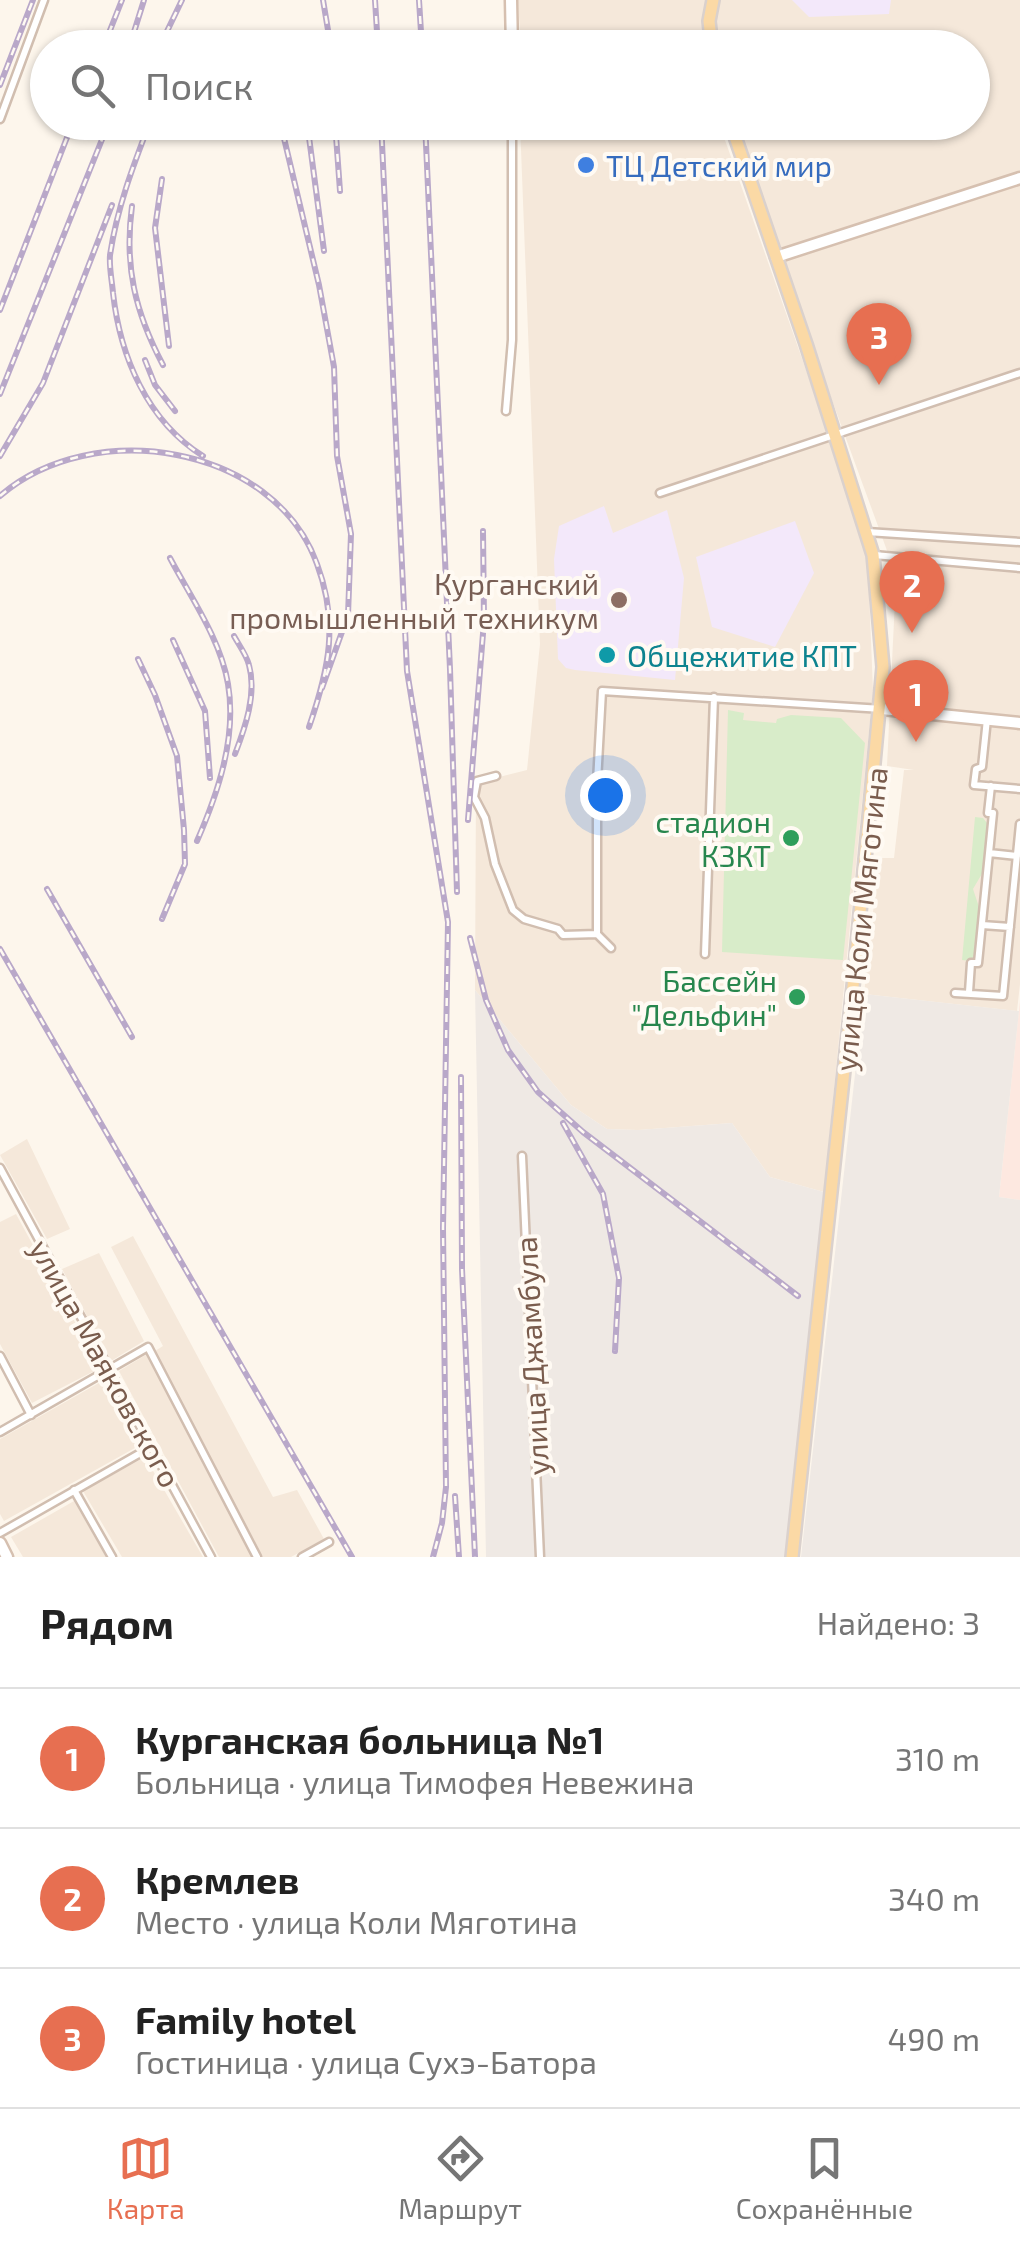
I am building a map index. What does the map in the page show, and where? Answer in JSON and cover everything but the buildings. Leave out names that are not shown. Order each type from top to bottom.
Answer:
[{"type":"main road","points":[[711,30],[714,0]]},
{"type":"main road","name":"улица Коли Мяготина","points":[[736,140],[873,555],[882,637],[882,709],[792,1557]]},
{"type":"street","points":[[33,30],[44,0]]},
{"type":"street","points":[[511,0],[512,30]]},
{"type":"street","points":[[0,119],[30,38]]},
{"type":"street","points":[[506,411],[512,340],[512,140]]},
{"type":"street","points":[[776,257],[1020,178]]},
{"type":"street","points":[[660,493],[1020,374]]},
{"type":"street","points":[[866,532],[1020,542]]},
{"type":"street","points":[[873,555],[1020,568]]},
{"type":"street","points":[[611,948],[597,934],[596,782],[602,691],[882,709],[1020,723]]},
{"type":"street","points":[[704,954],[714,697]]},
{"type":"street","points":[[987,720],[982,766],[976,769],[974,785],[1020,789]]},
{"type":"street","points":[[496,776],[477,781],[474,797],[482,810],[495,864],[512,910],[558,929],[563,935],[597,934]]},
{"type":"street","points":[[968,992],[971,963],[978,964],[994,814],[988,813],[991,786]]},
{"type":"street","points":[[955,992],[1003,996],[1020,824]]},
{"type":"street","points":[[989,853],[1017,856]]},
{"type":"street","points":[[982,924],[1010,927]]},
{"type":"street","name":"улица Джамбула","points":[[522,1156],[540,1557]]},
{"type":"street","name":"улица Маяковского","points":[[0,1168],[212,1557]]},
{"type":"street","points":[[0,1432],[148,1347],[257,1557]]},
{"type":"street","points":[[0,1356],[31,1415]]},
{"type":"street","points":[[0,1533],[151,1446]]},
{"type":"street","points":[[74,1490],[112,1557]]},
{"type":"street","points":[[302,1557],[329,1542]]},
{"type":"street","points":[[0,1543],[7,1557]]},
{"type":"shaded area","points":[[518,0],[714,0],[709,30],[520,30]]},
{"type":"shaded area","points":[[718,0],[1020,0],[1020,174],[779,251],[742,140],[990,140],[990,30],[713,27]]},
{"type":"shaded area","points":[[792,0],[891,0],[889,14],[809,17]]},
{"type":"shaded area","points":[[521,140],[725,140],[867,543],[873,690],[824,1192],[770,1177],[732,1123],[607,1129],[571,1105],[475,990],[476,783],[527,770],[540,644]]},
{"type":"shaded area","points":[[1020,180],[1017,1011],[864,994],[879,858],[894,858],[904,770],[914,770],[887,766],[893,567],[780,258]]},
{"type":"shaded area","name":"Курганский промышленный техникум","points":[[604,506],[613,533],[667,510],[684,578],[675,680],[575,670],[566,668],[558,659],[554,559],[559,526]]},
{"type":"shaded area","points":[[795,521],[814,573],[775,647],[712,627],[696,557]]},
{"type":"shaded area","points":[[475,990],[571,1105],[607,1129],[732,1123],[770,1177],[824,1192],[788,1557],[486,1557]]},
{"type":"shaded area","points":[[864,994],[1019,1011],[999,1197],[1020,1200],[1020,1557],[801,1557]]},
{"type":"shaded area","points":[[1020,1001],[1020,1200],[999,1197]]},
{"type":"shaded area","points":[[27,1139],[70,1229],[47,1239],[0,1155]]},
{"type":"shaded area","points":[[16,1214],[100,1368],[32,1403],[0,1344],[0,1222]]},
{"type":"shaded area","points":[[133,1236],[273,1497],[297,1490],[324,1539],[291,1557],[262,1557],[155,1351],[163,1346],[111,1247]]},
{"type":"shaded area","points":[[99,1253],[144,1341],[111,1361],[62,1269]]},
{"type":"shaded area","points":[[149,1353],[252,1557],[219,1557],[119,1371]]},
{"type":"shaded area","points":[[104,1380],[142,1444],[4,1521],[0,1514],[0,1439]]},
{"type":"shaded area","points":[[145,1457],[203,1557],[122,1557],[83,1491]]},
{"type":"shaded area","points":[[74,1501],[106,1557],[23,1557],[11,1537]]},
{"type":"green space","name":"стадион КЗКТ","points":[[728,710],[744,713],[743,720],[776,723],[777,719],[791,715],[841,718],[865,743],[843,960],[722,952]]},
{"type":"green space","points":[[975,817],[987,823],[983,872],[973,889],[979,907],[975,955],[970,961],[962,960]]},
{"type":"railway","points":[[0,85],[33,0]]},
{"type":"railway","points":[[110,30],[122,0]]},
{"type":"railway","points":[[135,30],[144,0]]},
{"type":"railway","points":[[168,30],[182,0]]},
{"type":"railway","points":[[323,0],[328,30]]},
{"type":"railway","points":[[375,0],[377,30]]},
{"type":"railway","points":[[419,0],[421,30]]},
{"type":"railway","points":[[0,310],[66,140]]},
{"type":"railway","points":[[0,394],[102,140]]},
{"type":"railway","points":[[143,140],[121,204],[110,255],[117,317],[130,363],[152,406],[183,442],[203,456]]},
{"type":"railway","points":[[284,140],[334,367],[337,456],[351,534],[348,615],[322,688]]},
{"type":"railway","points":[[309,140],[324,251]]},
{"type":"railway","points":[[336,140],[340,191]]},
{"type":"railway","points":[[382,140],[407,671],[448,922],[443,1228],[446,1487],[433,1557]]},
{"type":"railway","points":[[426,140],[457,892]]},
{"type":"railway","points":[[162,179],[155,228],[169,346]]},
{"type":"railway","points":[[0,456],[43,383],[112,205]]},
{"type":"railway","points":[[132,206],[130,249],[134,288],[145,326],[163,365]]},
{"type":"railway","points":[[145,360],[155,385],[175,411]]},
{"type":"railway","points":[[0,496],[38,471],[82,456],[129,451],[177,455],[222,469],[262,492],[295,523],[324,586],[329,646],[309,727]]},
{"type":"railway","points":[[468,820],[484,621],[483,531]]},
{"type":"railway","points":[[170,558],[219,651],[230,704],[224,764],[197,841]]},
{"type":"railway","points":[[234,636],[248,662],[252,687],[235,754]]},
{"type":"railway","points":[[173,640],[205,711],[210,778]]},
{"type":"railway","points":[[138,659],[177,756],[184,830],[185,864],[162,919]]},
{"type":"railway","points":[[47,889],[132,1037]]},
{"type":"railway","points":[[470,938],[486,1000],[508,1050],[538,1092],[583,1132],[798,1296]]},
{"type":"railway","points":[[0,949],[352,1557]]},
{"type":"railway","points":[[461,1077],[462,1269],[475,1557]]},
{"type":"railway","points":[[563,1123],[603,1194],[619,1278],[615,1351]]},
{"type":"railway","points":[[455,1496],[459,1557]]},
{"type":"place","name":"ТЦ Детский мир","points":[[586,165]]},
{"type":"place","name":"Family hotel","points":[[879,385]]},
{"type":"place","name":"Курганский промышленный техникум","points":[[619,600]]},
{"type":"place","name":"Кремлев","points":[[912,633]]},
{"type":"place","name":"Общежитие КПТ","points":[[607,655]]},
{"type":"place","name":"Курганская больница №1","points":[[916,742]]},
{"type":"place","name":"стадион КЗКТ","points":[[791,838]]},
{"type":"place","name":"Бассейн \"Дельфин\"","points":[[797,997]]}]
